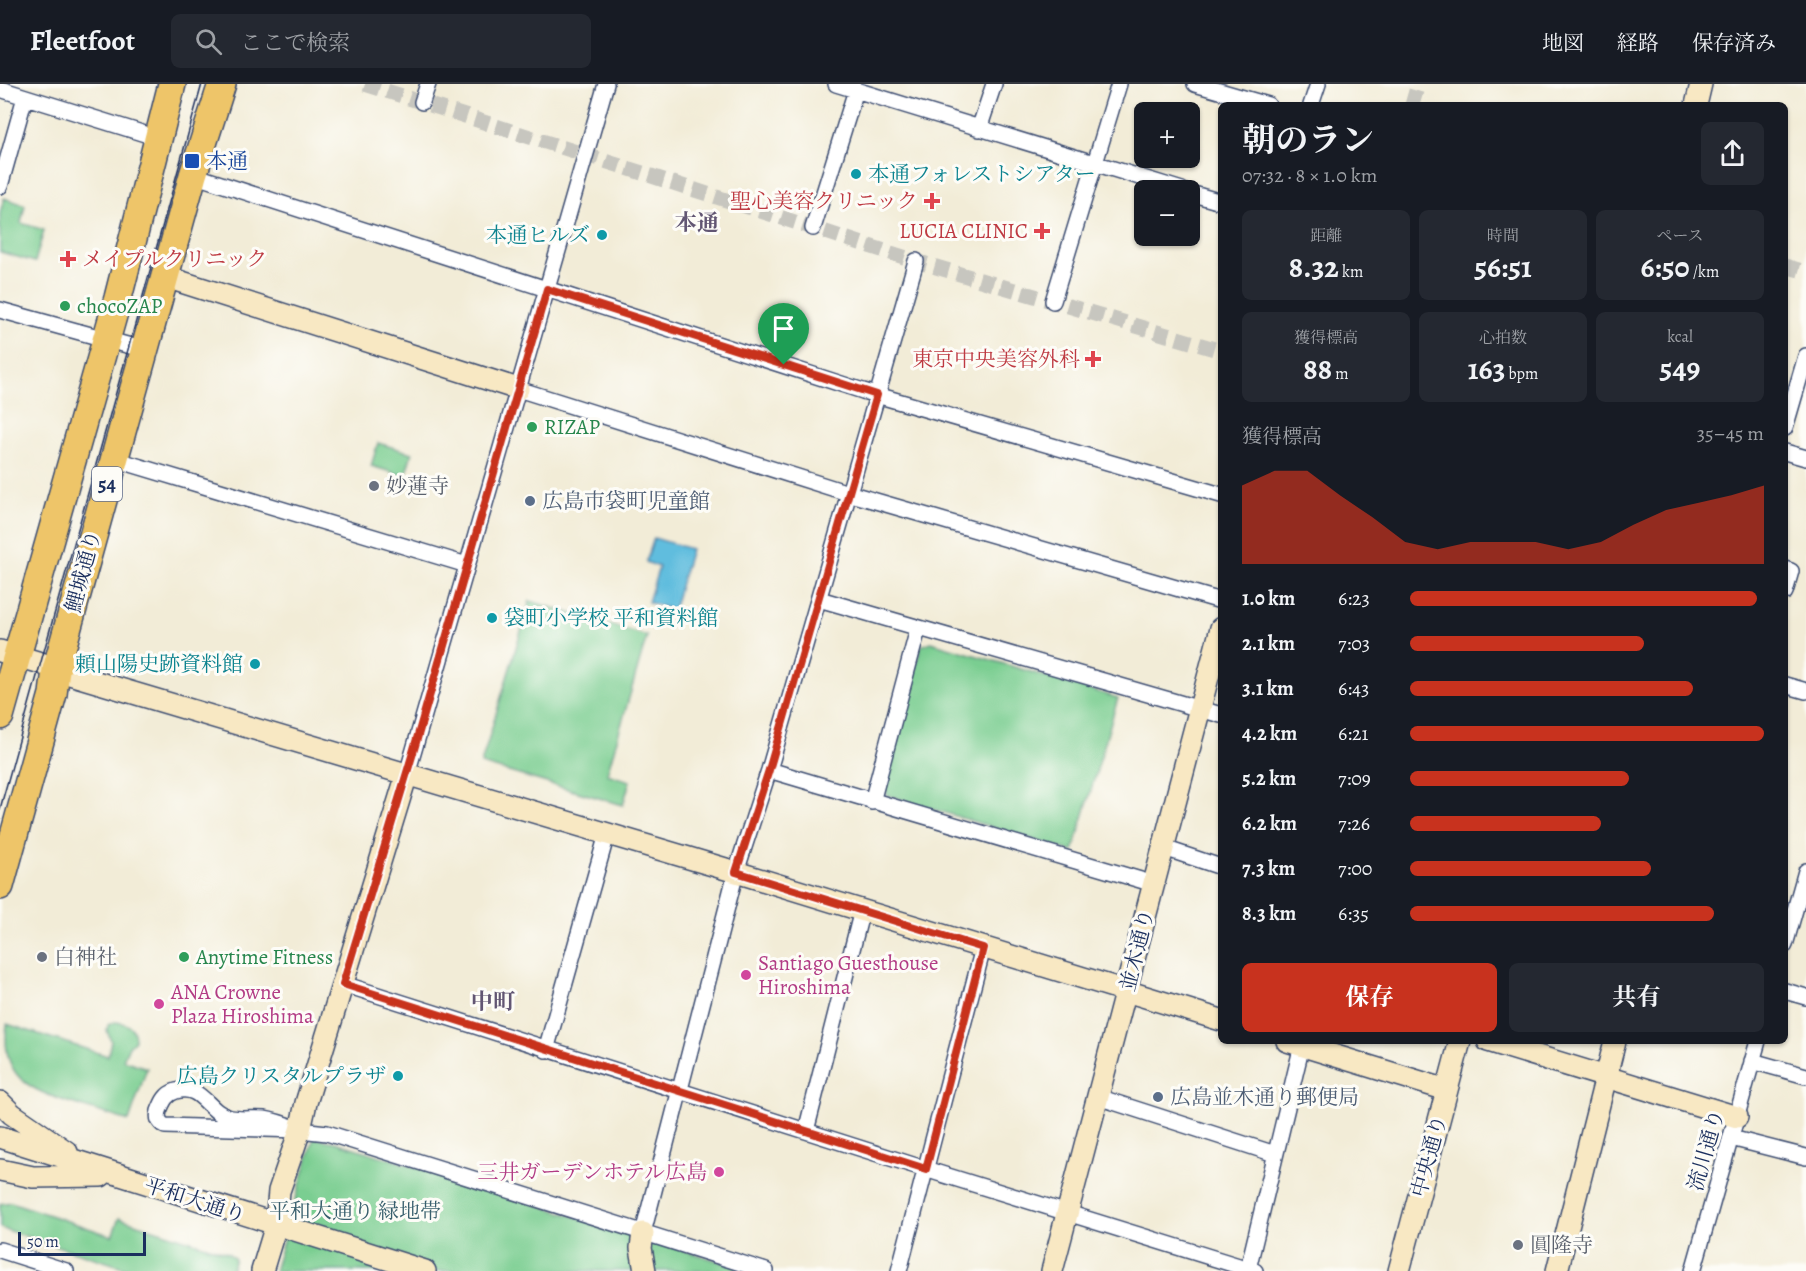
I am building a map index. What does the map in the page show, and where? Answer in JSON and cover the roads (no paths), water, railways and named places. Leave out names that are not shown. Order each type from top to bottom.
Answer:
[{"type":"highway","name":"鯉城通り","points":[[0,716],[8,653],[106,339],[172,84]]},
{"type":"highway","name":"鯉城通り","points":[[0,886],[114,459],[193,175],[222,84]]},
{"type":"street","points":[[422,102],[428,84]]},
{"type":"street","points":[[262,1271],[276,1226],[279,1191],[300,1130],[407,774],[606,84]]},
{"type":"street","points":[[836,84],[1147,180]]},
{"type":"street","points":[[979,129],[994,84]]},
{"type":"street","points":[[1053,301],[1119,84]]},
{"type":"street","points":[[1195,84],[1258,102]]},
{"type":"street","points":[[1312,102],[1318,84]]},
{"type":"street","points":[[1697,102],[1701,84]]},
{"type":"street","points":[[0,89],[158,138]]},
{"type":"street","points":[[813,228],[856,90]]},
{"type":"street","points":[[0,186],[25,97]]},
{"type":"street","points":[[193,175],[877,395],[1218,494]]},
{"type":"street","points":[[1200,196],[1218,201]]},
{"type":"street","points":[[645,1271],[641,1248],[643,1233],[736,872],[769,770],[916,261]]},
{"type":"street","points":[[166,277],[848,493],[1218,600]]},
{"type":"street","points":[[0,310],[145,350]]},
{"type":"street","points":[[1788,418],[1806,356]]},
{"type":"street","points":[[1788,453],[1806,458]]},
{"type":"street","points":[[114,459],[467,565]]},
{"type":"street","points":[[819,599],[1218,714]]},
{"type":"street","points":[[872,802],[918,628]]},
{"type":"street","name":"並木通り","points":[[1052,1271],[1218,639]]},
{"type":"street","points":[[8,653],[56,670],[736,872],[1218,1019]]},
{"type":"street","points":[[1788,686],[1806,691]]},
{"type":"street","points":[[769,770],[1154,884]]},
{"type":"street","points":[[546,1050],[607,834]]},
{"type":"street","points":[[1164,848],[1218,866]]},
{"type":"street","points":[[1788,925],[1792,898],[1806,871]]},
{"type":"street","points":[[806,1131],[862,910]]},
{"type":"street","points":[[898,1271],[983,948]]},
{"type":"street","points":[[343,984],[546,1050],[1252,1270],[1297,1044]]},
{"type":"street","points":[[1788,992],[1806,997]]},
{"type":"street","points":[[1303,1044],[1447,1090]]},
{"type":"street","name":"中央通り","points":[[1400,1271],[1459,1044]]},
{"type":"street","points":[[1498,1044],[1737,1117]]},
{"type":"street","points":[[1557,1271],[1614,1044]]},
{"type":"street","name":"流川通り","points":[[1694,1271],[1757,1044]]},
{"type":"street","points":[[1752,1061],[1806,1076]]},
{"type":"street","points":[[300,1130],[266,1119],[230,1118],[220,1114],[194,1090],[186,1089],[171,1092],[164,1099],[158,1116],[159,1121],[165,1126],[327,1132],[766,1271]]},
{"type":"street","points":[[1098,1097],[1275,1154]]},
{"type":"street","points":[[0,1102],[12,1114],[86,1164]]},
{"type":"street","name":"平和大通り","points":[[0,1137],[276,1226],[425,1271]]},
{"type":"street","points":[[1731,1138],[1806,1157]]},
{"type":"street","points":[[0,1170],[33,1177],[120,1176]]},
{"type":"street","points":[[0,1250],[66,1271]]},
{"type":"water","points":[[654,538],[691,549],[673,610],[648,602],[659,567],[646,562]]},
{"type":"tunnel","points":[[365,84],[916,261],[1218,350]]},
{"type":"tunnel","points":[[1413,102],[1418,84]]},
{"type":"tunnel","points":[[1788,267],[1806,272]]},
{"type":"tram line","points":[[0,809],[202,84]]},
{"type":"place","name":"本通","points":[[192,161]]},
{"type":"place","name":"本通フォレストシアター","points":[[856,174]]},
{"type":"place","name":"聖心美容クリニック","points":[[932,201]]},
{"type":"place","name":"LUCIA CLINIC","points":[[1042,231]]},
{"type":"place","name":"本通ヒルズ","points":[[602,235]]},
{"type":"place","name":"メイプルクリニック","points":[[68,259]]},
{"type":"place","name":"chocoZAP","points":[[65,306]]},
{"type":"place","name":"東京中央美容外科","points":[[1093,359]]},
{"type":"place","name":"RIZAP","points":[[532,427]]},
{"type":"place","name":"妙蓮寺","points":[[374,486]]},
{"type":"place","name":"広島市袋町児童館","points":[[530,501]]},
{"type":"place","name":"袋町小学校 平和資料館","points":[[492,618]]},
{"type":"place","name":"頼山陽史跡資料館","points":[[255,664]]},
{"type":"place","name":"白神社","points":[[42,957]]},
{"type":"place","name":"Anytime Fitness","points":[[184,957]]},
{"type":"place","name":"Santiago Guesthouse Hiroshima","points":[[746,975]]},
{"type":"place","name":"ANA Crowne Plaza Hiroshima","points":[[159,1004]]},
{"type":"place","name":"広島クリスタルプラザ","points":[[398,1076]]},
{"type":"place","name":"広島並木通り郵便局","points":[[1158,1097]]},
{"type":"place","name":"三井ガーデンホテル広島","points":[[719,1172]]},
{"type":"place","name":"圓隆寺","points":[[1518,1245]]},
{"type":"district","name":"本通","points":[[697,222]]},
{"type":"district","name":"中町","points":[[493,1001]]},
{"type":"park label","name":"平和大通り 緑地帯","points":[[355,1211]]}]
